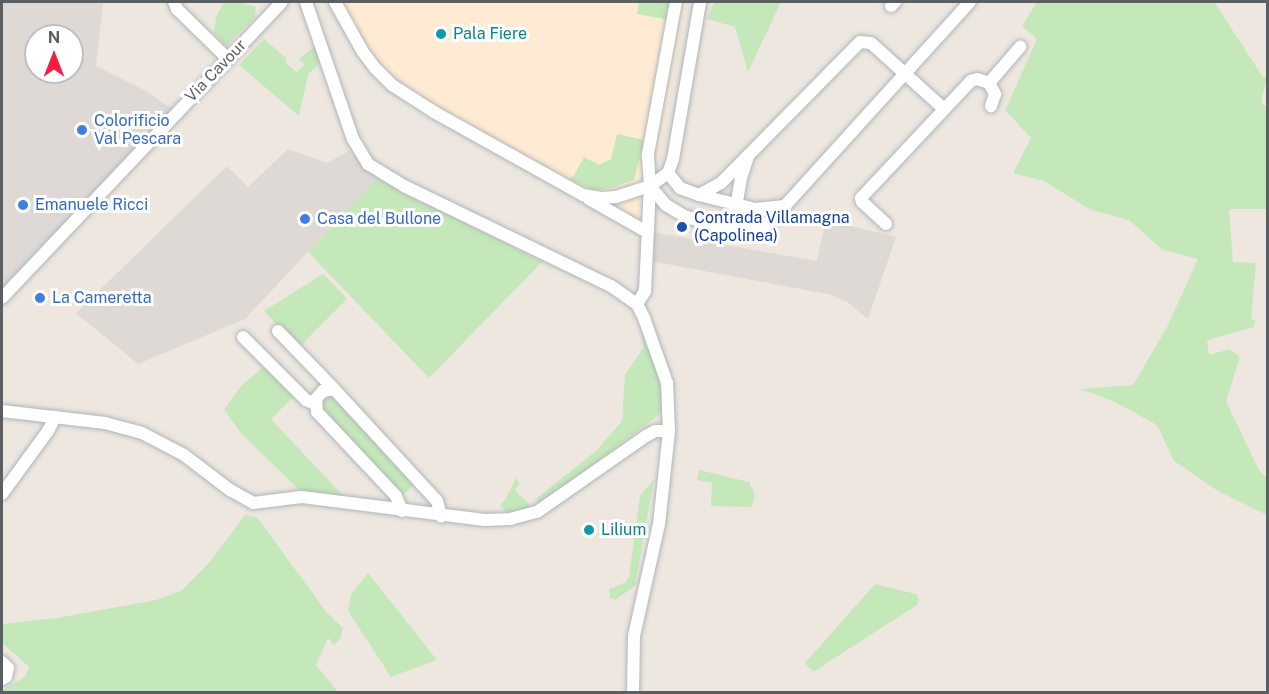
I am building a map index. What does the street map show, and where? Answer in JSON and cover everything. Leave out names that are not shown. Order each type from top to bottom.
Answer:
[{"type":"street","points":[[174,2],[177,9],[228,59]]},
{"type":"street","name":"Via Cavour","points":[[2,297],[282,2]]},
{"type":"street","points":[[306,2],[353,139],[368,164],[404,186],[611,286],[637,304],[653,338],[667,383],[669,431],[659,525],[634,636],[633,693]]},
{"type":"street","points":[[335,2],[363,52],[392,85],[434,112],[583,195],[647,235]]},
{"type":"street","points":[[637,304],[645,291],[650,186],[648,154],[676,2]]},
{"type":"street","points":[[583,195],[609,198],[650,186],[668,173],[700,2]]},
{"type":"street","points":[[650,186],[666,205],[684,216],[732,231],[760,229],[785,206],[970,2]]},
{"type":"street","points":[[699,195],[721,183],[860,42],[871,43],[944,109]]},
{"type":"street","points":[[989,83],[1020,47]]},
{"type":"street","points":[[886,224],[862,202],[861,198],[971,81],[977,79],[989,83],[995,94],[991,106]]},
{"type":"street","points":[[732,231],[736,204],[749,155]]},
{"type":"street","points":[[668,173],[680,188],[699,195],[768,209],[785,206]]},
{"type":"street","points":[[278,331],[438,501],[441,516]]},
{"type":"street","points":[[243,337],[306,400],[315,404],[319,415],[396,496],[402,511]]},
{"type":"street","points":[[315,404],[323,391],[334,390]]},
{"type":"street","points":[[2,411],[105,423],[157,440],[184,455],[249,502],[302,497],[441,516],[497,520],[537,512],[646,436],[656,431],[669,431]]},
{"type":"street","points":[[2,494],[48,431],[55,417]]},
{"type":"street","points":[[2,662],[8,668],[6,677],[2,679]]},
{"type":"shaded area","points":[[2,2],[103,2],[96,66],[146,91],[172,109],[2,289]]},
{"type":"shaded area","points":[[334,2],[686,2],[658,162],[651,242],[386,88],[366,66]]},
{"type":"shaded area","points":[[288,149],[327,163],[349,151],[377,178],[245,319],[138,364],[76,313],[227,166],[248,187]]},
{"type":"shaded area","points":[[826,220],[896,237],[868,319],[847,302],[832,295],[651,261],[652,232],[817,261]]},
{"type":"green space","points":[[224,2],[238,2],[256,7],[255,17],[226,46],[214,33],[216,17]]},
{"type":"green space","points":[[639,2],[672,2],[669,20],[637,14]]},
{"type":"green space","points":[[714,2],[781,2],[748,72],[735,27],[707,19]]},
{"type":"green space","points":[[1037,2],[1214,2],[1263,77],[1267,76],[1261,103],[1267,107],[1267,209],[1229,209],[1233,262],[1256,263],[1251,319],[1255,320],[1254,327],[1207,340],[1209,355],[1230,349],[1240,357],[1226,401],[1259,470],[1267,478],[1267,515],[1218,491],[1174,461],[1157,425],[1115,402],[1080,389],[1133,385],[1167,327],[1198,259],[1163,250],[1129,220],[1091,210],[1044,181],[1013,173],[1031,138],[1005,110],[1037,39],[1022,26]]},
{"type":"green space","points":[[264,39],[286,58],[286,63],[296,72],[305,65],[299,59],[315,46],[320,62],[308,75],[299,116],[239,65]]},
{"type":"green space","points":[[617,134],[644,140],[634,180],[611,188],[594,190],[571,180],[571,176],[573,177],[584,157],[599,165],[611,159]]},
{"type":"green space","points":[[377,178],[542,262],[429,378],[308,252]]},
{"type":"green space","points":[[323,274],[347,299],[298,348],[264,311]]},
{"type":"green space","points":[[642,332],[648,333],[664,388],[665,410],[540,505],[536,499],[597,450],[622,421],[625,375],[643,348]]},
{"type":"green space","points":[[267,364],[296,394],[271,419],[347,500],[299,490],[242,434],[224,410],[241,386]]},
{"type":"green space","points":[[332,395],[416,482],[402,496],[322,413],[320,401],[325,396]]},
{"type":"green space","points":[[699,470],[749,482],[755,495],[752,507],[711,506],[712,483],[697,480]]},
{"type":"green space","points":[[516,478],[520,484],[515,490],[533,509],[508,514],[500,505]]},
{"type":"green space","points":[[654,479],[635,586],[615,600],[610,598],[609,589],[626,582],[629,576],[640,496]]},
{"type":"green space","points":[[245,515],[257,517],[327,613],[343,628],[340,639],[334,645],[328,638],[316,665],[338,692],[2,692],[25,677],[29,667],[2,643],[2,624],[57,618],[156,600],[181,591],[210,562]]},
{"type":"green space","points":[[368,573],[437,660],[391,677],[348,611],[351,595]]},
{"type":"green space","points":[[875,584],[916,594],[919,599],[917,605],[813,672],[805,663]]},
{"type":"place","name":"Pala Fiere","points":[[441,34]]},
{"type":"place","name":"Colorificio Val Pescara","points":[[82,130]]},
{"type":"place","name":"Emanuele Ricci","points":[[23,205]]},
{"type":"place","name":"Casa del Bullone","points":[[305,219]]},
{"type":"place","name":"Contrada Villamagna (Capolinea)","points":[[682,227]]},
{"type":"place","name":"La Cameretta","points":[[40,298]]},
{"type":"place","name":"Lilium","points":[[589,530]]}]
